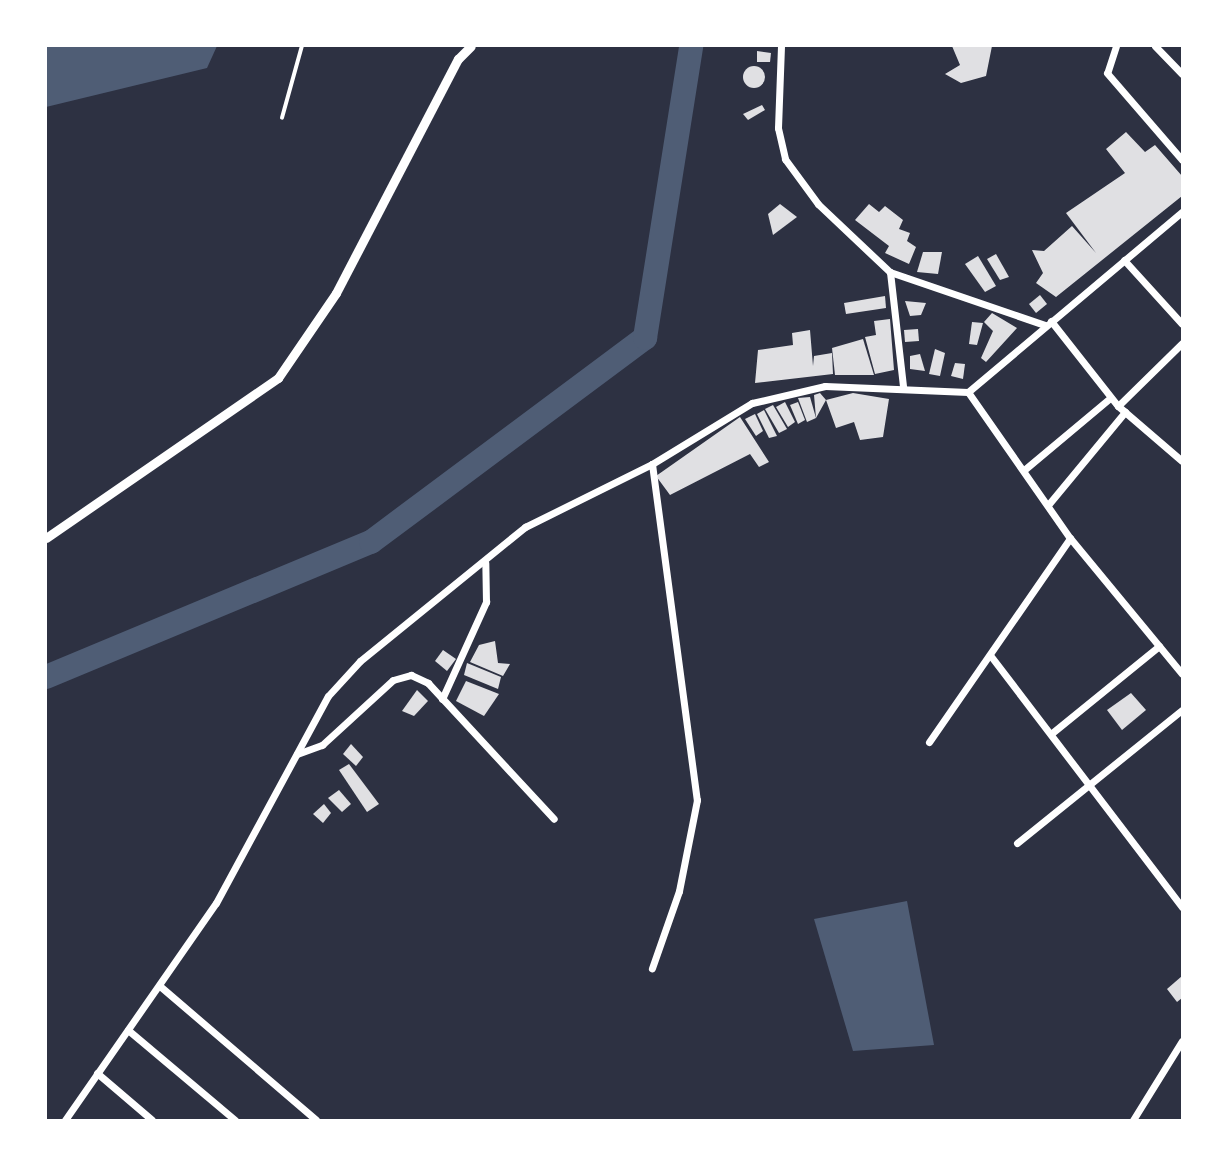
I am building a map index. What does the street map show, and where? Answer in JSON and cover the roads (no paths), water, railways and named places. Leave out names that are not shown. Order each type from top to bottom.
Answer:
[{"type":"street","points":[[46,538],[209,430],[278,378],[304,345],[471,46]]},
{"type":"street","points":[[781,46],[778,128],[785,159],[818,204],[890,272],[1048,323],[1110,398],[1182,461]]},
{"type":"street","points":[[1116,46],[1108,59],[1107,73],[1182,160]]},
{"type":"street","points":[[1155,46],[1182,74]]},
{"type":"street","points":[[65,1121],[161,987],[216,903],[328,696],[360,661],[485,563],[525,527],[652,464],[752,403],[825,387],[903,386],[968,392],[1182,212]]},
{"type":"street","points":[[1124,260],[1182,324]]},
{"type":"street","points":[[890,272],[903,386]]},
{"type":"street","points":[[1118,406],[1182,343]]},
{"type":"street","points":[[968,392],[1070,538],[1182,674]]},
{"type":"street","points":[[1024,470],[1110,398]]},
{"type":"street","points":[[1048,505],[1125,412]]},
{"type":"street","points":[[652,464],[697,800],[679,891],[652,968]]},
{"type":"street","points":[[929,742],[1070,538]]},
{"type":"street","points":[[442,699],[486,602],[485,563]]},
{"type":"street","points":[[1052,733],[1159,646]]},
{"type":"street","points":[[990,654],[1182,907]]},
{"type":"street","points":[[297,754],[322,746],[404,676],[428,683],[554,819]]},
{"type":"street","points":[[1017,843],[1182,710]]},
{"type":"street","points":[[161,987],[316,1121]]},
{"type":"street","points":[[128,1030],[235,1121]]},
{"type":"street","points":[[1133,1121],[1182,1041]]},
{"type":"street","points":[[97,1073],[152,1121]]},
{"type":"lane","points":[[282,118],[302,46]]},
{"type":"water","points":[[46,46],[217,46],[207,68],[46,107]]},
{"type":"water","points":[[907,901],[934,1045],[853,1051],[814,919]]},
{"type":"waterway","points":[[46,677],[371,542],[645,338],[691,46]]}]
